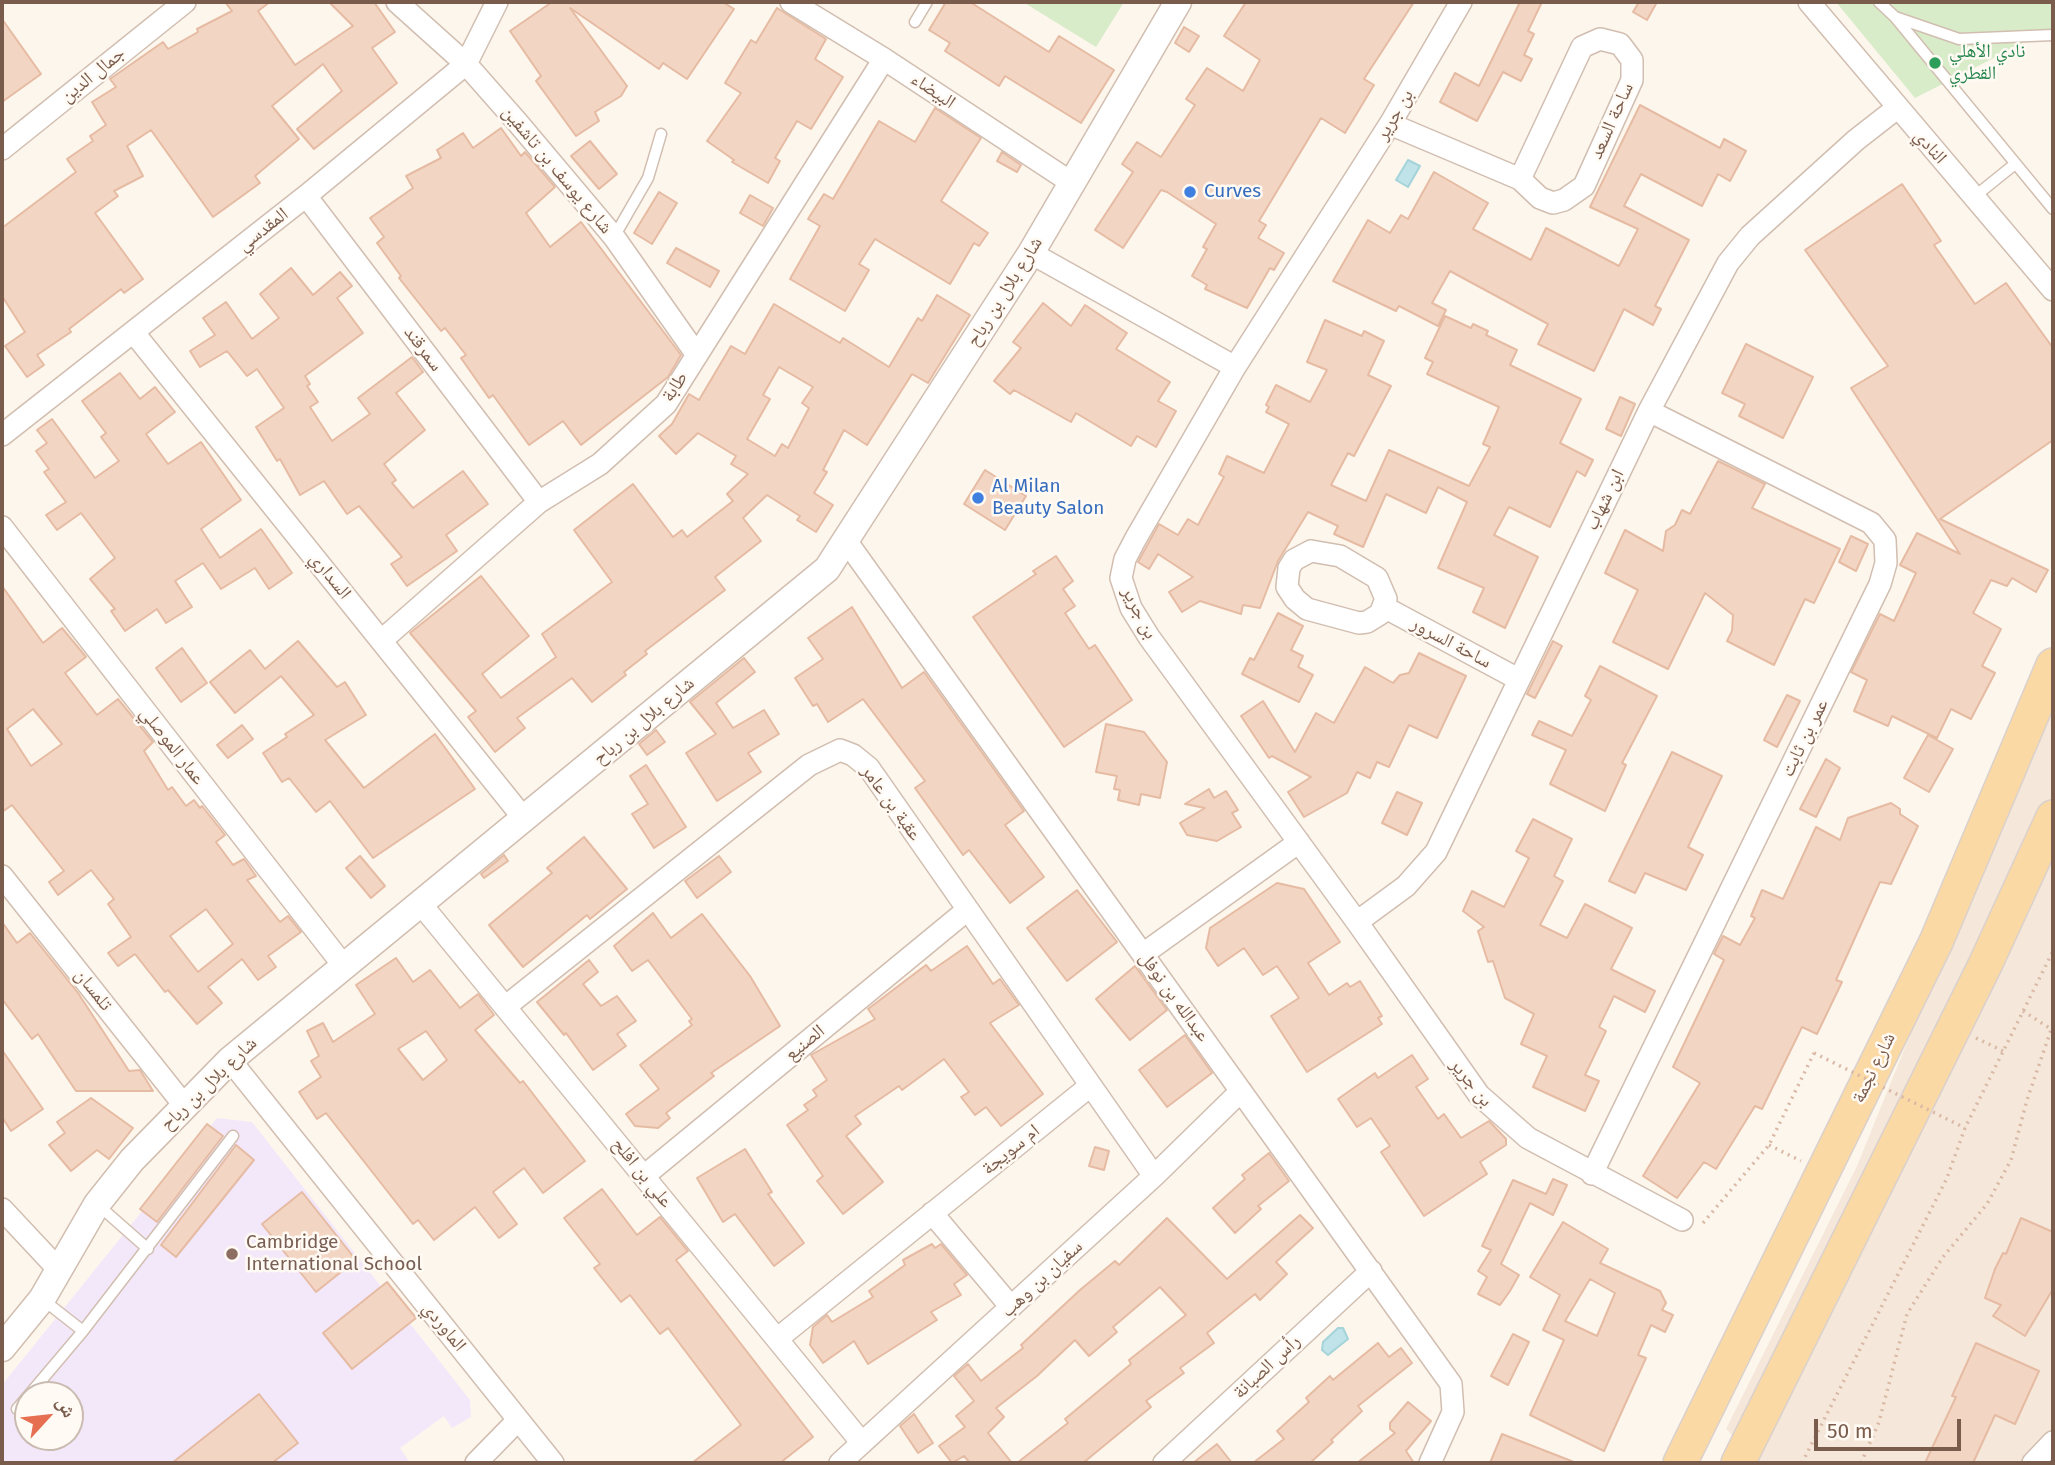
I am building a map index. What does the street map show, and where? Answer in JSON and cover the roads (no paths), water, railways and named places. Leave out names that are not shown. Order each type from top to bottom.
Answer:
[{"type":"main road","name":"شارع نجمة","points":[[1680,1463],[1936,942],[2053,665]]},
{"type":"main road","points":[[1738,1463],[2051,827]]},
{"type":"street","name":"جمال الدين","points":[[2,149],[185,2]]},
{"type":"street","name":"شارع يوسف بن تاشفين","points":[[397,2],[466,64],[614,237],[697,355]]},
{"type":"street","name":"المقدسي","points":[[2,435],[306,196],[466,64],[497,2]]},
{"type":"street","name":"البيضاء","points":[[791,2],[884,59],[1072,183]]},
{"type":"street","name":"شارع بلال بن رباح","points":[[2,1348],[42,1299],[97,1204],[132,1160],[230,1060],[827,569],[847,542],[1031,253],[1178,2]]},
{"type":"street","name":"بن جرير","points":[[1461,2],[1391,124],[1235,367],[1136,538],[1125,559],[1121,578],[1131,608],[1149,637],[1357,922],[1479,1095],[1528,1138],[1682,1220]]},
{"type":"street","name":"النادي","points":[[1809,2],[2053,290]]},
{"type":"street","name":"ساحة السعد","points":[[1391,124],[1520,180],[1529,190],[1553,203],[1575,194],[1584,186],[1632,80],[1632,60],[1620,44],[1601,38],[1582,47],[1520,180]]},
{"type":"street","name":"طابة","points":[[382,640],[539,502],[600,464],[666,404],[884,59]]},
{"type":"street","name":"ابن شهاب","points":[[1357,922],[1406,887],[1436,852],[1649,411],[1713,288],[1735,254],[1750,236],[1856,140],[1897,108]]},
{"type":"street","name":"سمرقند","points":[[306,196],[539,502]]},
{"type":"street","points":[[1031,253],[1235,367]]},
{"type":"street","name":"السداري","points":[[134,332],[525,820]]},
{"type":"street","name":"عمر بن ثابت","points":[[1592,1174],[1880,584],[1886,563],[1885,540],[1871,523],[1649,411]]},
{"type":"street","name":"عمار الموصلي","points":[[2,527],[343,965]]},
{"type":"street","name":"عبدالله بن نوفل","points":[[847,542],[1451,1384],[1453,1412],[1430,1463]]},
{"type":"street","points":[[1311,551],[1340,556],[1377,578],[1385,592],[1384,607],[1374,619],[1359,623],[1307,608],[1287,587],[1289,568],[1294,560],[1311,551]]},
{"type":"street","name":"ساحة السرور","points":[[1384,607],[1518,679]]},
{"type":"street","name":"عقبة بن عامر","points":[[505,1007],[809,765],[839,750],[853,755],[869,768],[966,911],[1154,1176]]},
{"type":"street","points":[[1143,954],[1299,842]]},
{"type":"street","name":"تلمسان","points":[[2,876],[184,1105]]},
{"type":"street","name":"علي بن افلح","points":[[420,903],[862,1443]]},
{"type":"street","name":"الصنيع","points":[[644,1176],[966,911]]},
{"type":"street","name":"الماوردي","points":[[230,1060],[553,1463]]},
{"type":"street","name":"ام سويجة","points":[[777,1339],[1090,1086]]},
{"type":"street","name":"سفيان بن وهب","points":[[841,1463],[1154,1176],[1241,1091]]},
{"type":"street","points":[[2,1209],[60,1271]]},
{"type":"street","points":[[932,1213],[1011,1307]]},
{"type":"street","name":"رأس الصبانة","points":[[1164,1463],[1371,1272]]},
{"type":"street","points":[[475,1463],[518,1420]]},
{"type":"street","points":[[2033,1463],[2053,1442]]},
{"type":"lane","points":[[915,22],[928,2]]},
{"type":"lane","points":[[1879,2],[1895,17],[2053,209]]},
{"type":"lane","points":[[1895,17],[1959,39],[2053,35]]},
{"type":"lane","points":[[614,237],[649,178],[660,134]]},
{"type":"lane","points":[[1974,197],[2015,163]]},
{"type":"lane","points":[[41,1381],[148,1249],[233,1136]]},
{"type":"lane","points":[[97,1204],[148,1249]]},
{"type":"lane","points":[[42,1299],[83,1331]]},
{"type":"water","points":[[1408,160],[1420,166],[1408,187],[1396,180]]},
{"type":"water","points":[[1338,1328],[1343,1328],[1348,1339],[1328,1355],[1322,1350],[1323,1342]]},
{"type":"place","name":"نادي الأهلي القطري","points":[[1935,63]]},
{"type":"place","name":"Curves","points":[[1190,192]]},
{"type":"place","name":"Al Milan Beauty Salon","points":[[978,498]]},
{"type":"place","name":"Cambridge International School","points":[[232,1254]]}]
